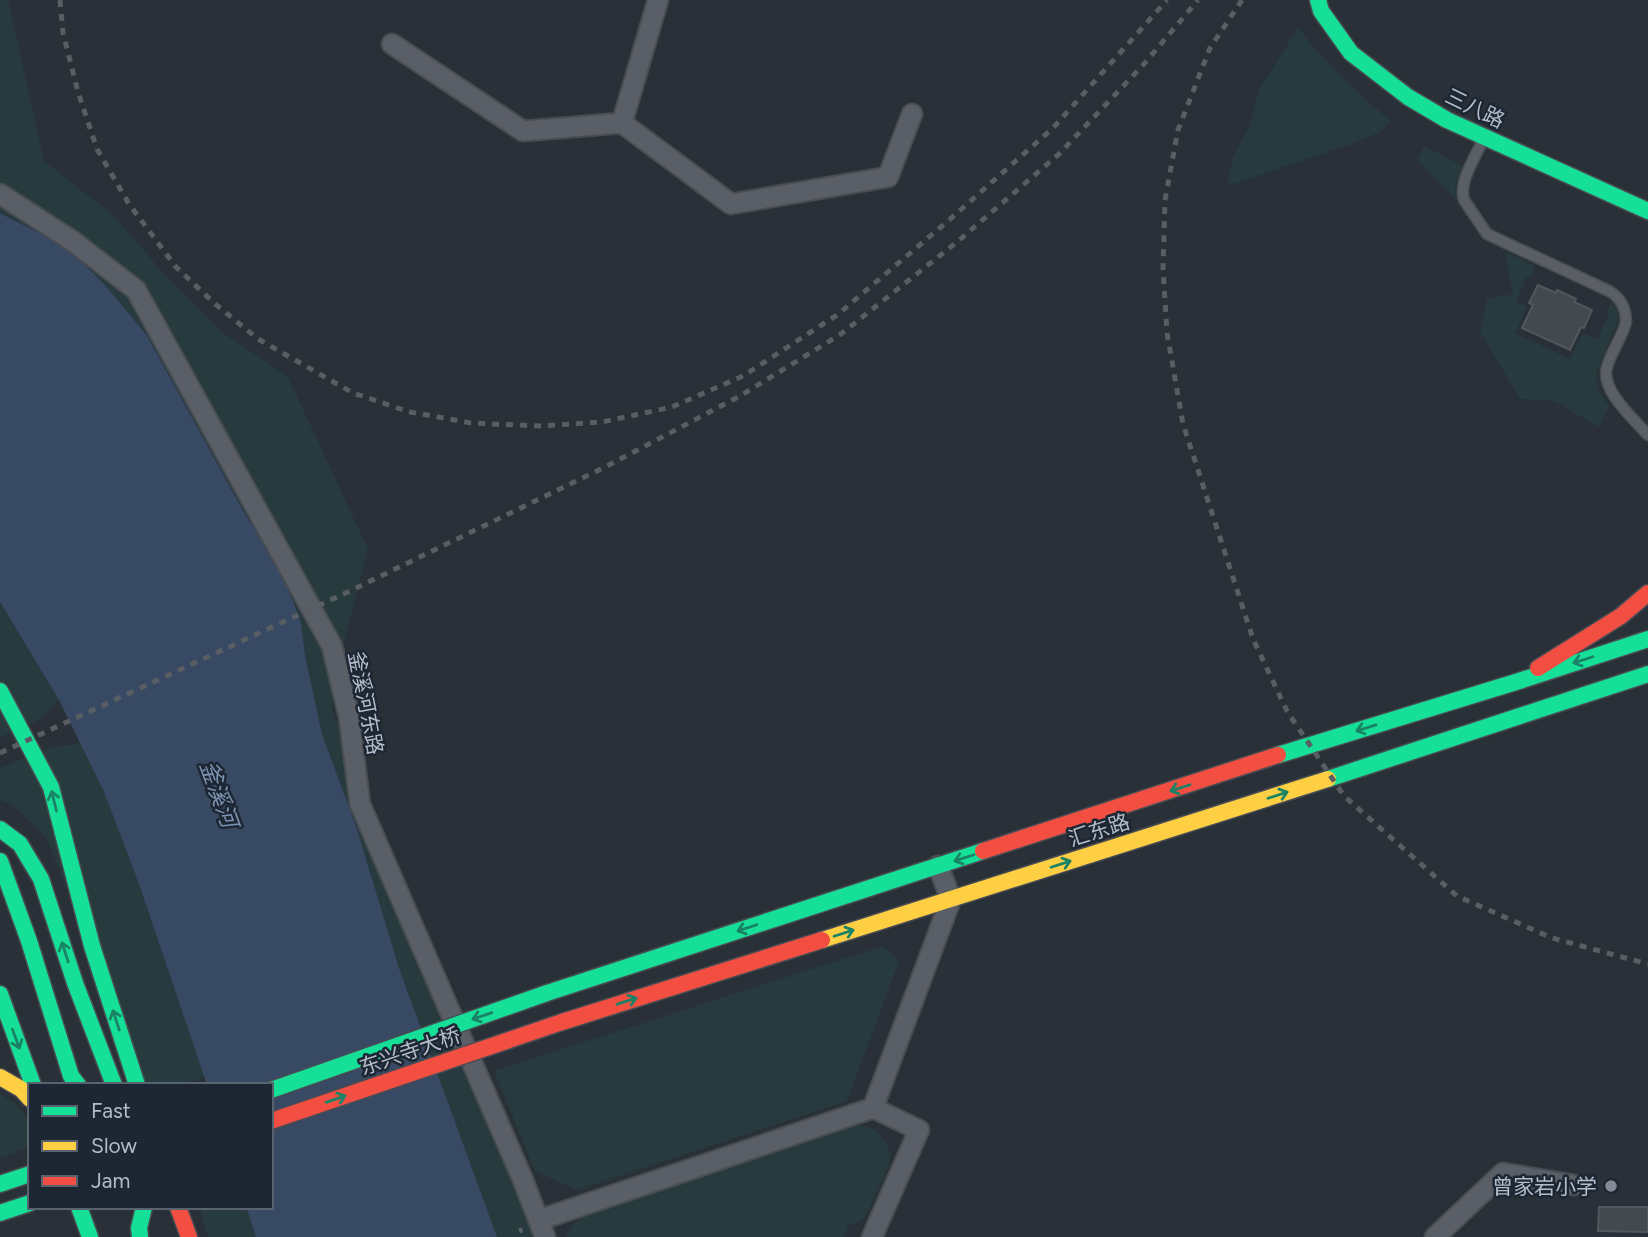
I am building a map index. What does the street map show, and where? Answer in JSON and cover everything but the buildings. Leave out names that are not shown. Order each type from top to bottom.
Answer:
[{"type":"main road","name":"三八路","points":[[1318,0],[1321,11],[1351,53],[1408,97],[1447,120],[1648,211]]},
{"type":"main road","points":[[1517,682],[1621,617],[1648,593]]},
{"type":"main road","points":[[1517,682],[1648,639]]},
{"type":"main road","name":"汇东路","points":[[562,1022],[1310,785],[1648,674]]},
{"type":"main road","name":"汇东路","points":[[547,993],[1292,751],[1517,682]]},
{"type":"main road","points":[[0,691],[51,787],[92,946],[136,1083]]},
{"type":"main road","points":[[0,829],[20,844],[41,879],[75,983],[113,1083]]},
{"type":"main road","points":[[0,861],[71,1076],[76,1083]]},
{"type":"main road","name":"东兴寺大桥","points":[[273,1089],[547,993]]},
{"type":"main road","points":[[0,994],[32,1083]]},
{"type":"main road","name":"东兴寺大桥","points":[[273,1120],[562,1022]]},
{"type":"main road","points":[[46,1049],[57,1083]]},
{"type":"main road","points":[[0,1077],[28,1097]]},
{"type":"main road","points":[[0,1184],[28,1175]]},
{"type":"main road","points":[[0,1213],[28,1204]]},
{"type":"main road","points":[[80,1209],[90,1237]]},
{"type":"main road","points":[[139,1233],[144,1209]]},
{"type":"main road","points":[[179,1209],[189,1237]]},
{"type":"street","points":[[622,122],[658,0]]},
{"type":"street","points":[[392,44],[523,131],[622,122],[731,204],[888,177],[912,114]]},
{"type":"street","name":"釜溪河东路","points":[[0,194],[74,242],[136,290],[332,646],[349,718],[360,804],[542,1228]]},
{"type":"street","points":[[873,1108],[951,899],[938,866]]},
{"type":"street","points":[[542,1228],[873,1108],[919,1130],[872,1237]]},
{"type":"street","points":[[1435,1237],[1503,1173],[1574,1185]]},
{"type":"lane","points":[[1485,137],[1463,185],[1464,200],[1486,234],[1609,291],[1621,302],[1626,322],[1606,369],[1607,385],[1648,435]]},
{"type":"green space","points":[[0,0],[8,0],[44,161],[112,214],[165,275],[222,332],[288,377],[368,549],[335,676],[332,709],[435,1002],[473,1084],[535,1237],[497,1237],[399,968],[357,829],[322,734],[301,623],[274,559],[246,516],[146,334],[84,264],[55,241],[0,213]]},
{"type":"green space","points":[[1298,28],[1342,77],[1391,121],[1380,132],[1352,144],[1227,186],[1233,157],[1250,125],[1259,90]]},
{"type":"green space","points":[[1424,146],[1463,166],[1455,185],[1457,201],[1417,160]]},
{"type":"green space","points":[[1505,254],[1535,266],[1530,277],[1527,276],[1516,301],[1527,307],[1515,333],[1570,359],[1583,333],[1597,339],[1609,314],[1606,312],[1611,302],[1617,310],[1618,321],[1597,371],[1599,390],[1609,406],[1599,427],[1554,401],[1520,399],[1480,331],[1487,299],[1513,294]]},
{"type":"green space","points":[[0,602],[59,700],[39,720],[0,737]]},
{"type":"green space","points":[[81,744],[104,792],[139,884],[205,1077],[186,1083],[145,1083],[46,837],[13,805],[0,800],[0,768],[55,746]]},
{"type":"green space","points":[[883,946],[899,961],[847,1101],[577,1190],[535,1171],[494,1071]]},
{"type":"green space","points":[[0,1094],[13,1102],[28,1120],[28,1148],[0,1158]]},
{"type":"green space","points":[[851,1125],[874,1129],[886,1142],[890,1155],[885,1175],[864,1219],[848,1226],[844,1237],[566,1237],[573,1224],[592,1212]]},
{"type":"green space","points":[[200,1209],[247,1209],[256,1237],[208,1237]]},
{"type":"water","name":"釜溪河","points":[[0,213],[55,241],[84,264],[146,334],[246,516],[274,559],[301,623],[322,734],[357,829],[399,968],[497,1237],[256,1237],[247,1209],[273,1209],[273,1083],[206,1083],[139,884],[104,792],[59,700],[0,602]]},
{"type":"railway","points":[[60,0],[63,33],[78,92],[97,149],[129,204],[176,267],[214,303],[258,339],[353,393],[410,412],[471,423],[541,426],[602,422],[672,407],[743,376],[837,315],[1053,128],[1167,0]]},
{"type":"railway","points":[[0,753],[350,591],[607,466],[740,396],[841,334],[957,242],[1059,154],[1144,64],[1198,0]]},
{"type":"railway","points":[[1242,0],[1210,48],[1178,130],[1165,200],[1163,269],[1167,333],[1183,424],[1253,639],[1287,711],[1344,796],[1457,896],[1552,938],[1648,964]]},
{"type":"traffic: fast","points":[[1318,0],[1321,11],[1351,53],[1408,97],[1447,120],[1648,211]]},
{"type":"traffic: fast","points":[[1278,755],[1648,639]]},
{"type":"traffic: fast","points":[[1328,779],[1648,674]]},
{"type":"traffic: fast","points":[[0,691],[51,787],[92,946],[136,1083]]},
{"type":"traffic: fast","points":[[0,829],[20,844],[41,879],[75,983],[113,1083]]},
{"type":"traffic: fast","points":[[547,993],[983,851]]},
{"type":"traffic: fast","points":[[0,861],[29,941],[71,1076],[76,1083]]},
{"type":"traffic: fast","points":[[273,1089],[547,993]]},
{"type":"traffic: fast","points":[[0,994],[32,1083]]},
{"type":"traffic: fast","points":[[0,1184],[28,1175]]},
{"type":"traffic: fast","points":[[0,1213],[28,1204]]},
{"type":"traffic: fast","points":[[80,1209],[90,1237]]},
{"type":"traffic: fast","points":[[140,1237],[139,1228],[144,1209]]},
{"type":"traffic: slow","points":[[822,940],[1328,779]]},
{"type":"traffic: slow","points":[[0,1077],[21,1089],[28,1097]]},
{"type":"traffic: jam","points":[[1538,668],[1621,616],[1648,593]]},
{"type":"traffic: jam","points":[[983,851],[1278,755]]},
{"type":"traffic: jam","points":[[562,1022],[822,940]]},
{"type":"traffic: jam","points":[[273,1120],[562,1022]]},
{"type":"traffic: jam","points":[[179,1209],[189,1237]]},
{"type":"place","name":"曾家岩小学","points":[[1611,1186]]}]
